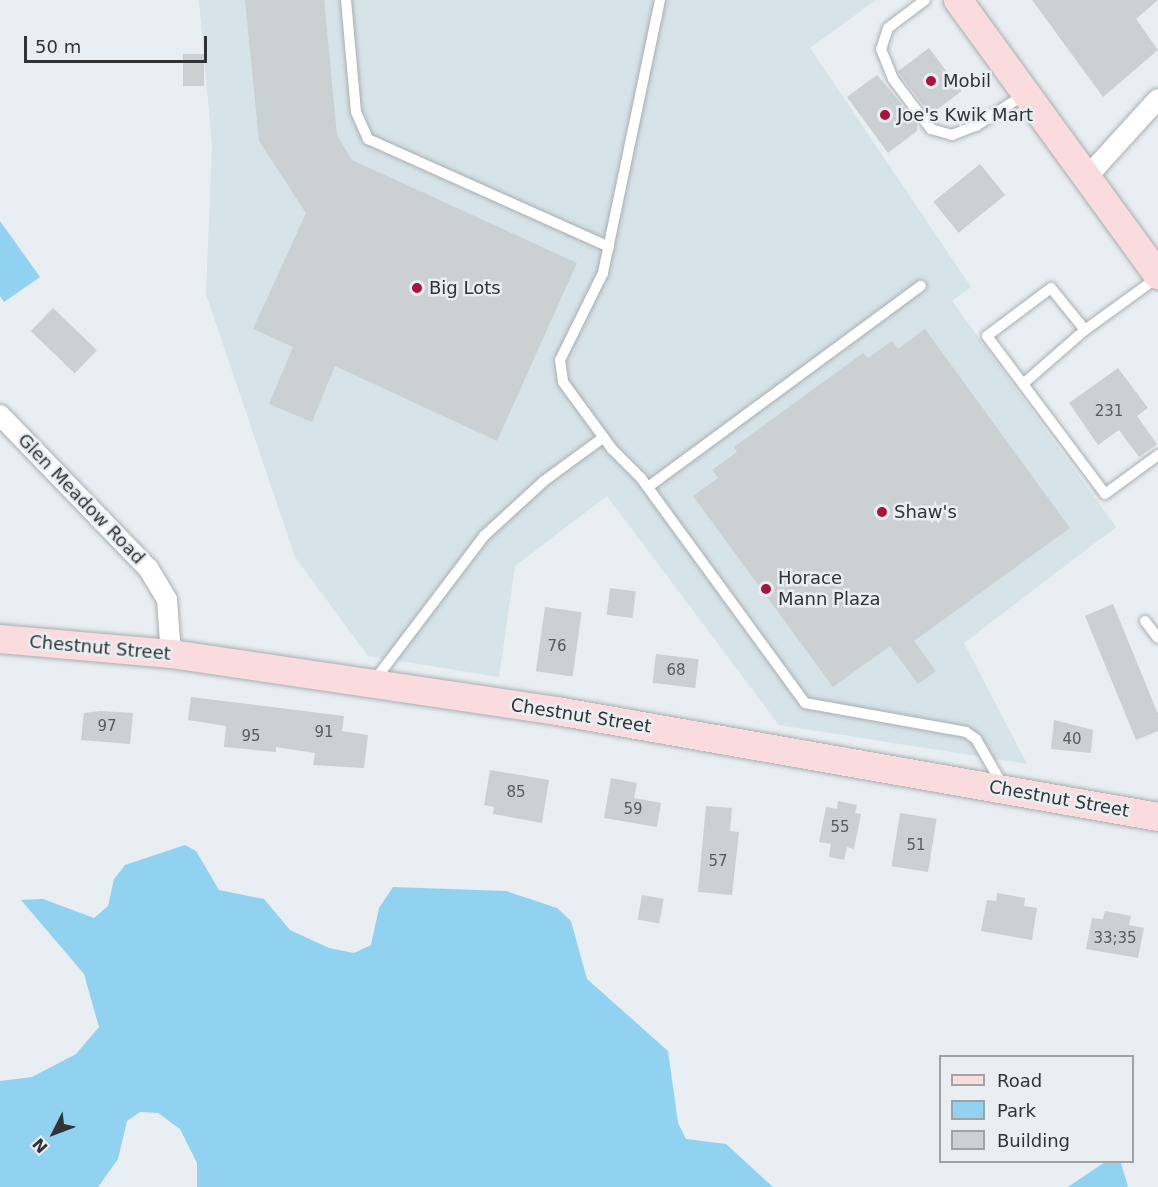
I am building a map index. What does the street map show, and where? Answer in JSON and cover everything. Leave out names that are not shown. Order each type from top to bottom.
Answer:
[{"type":"main road","points":[[967,3],[1026,93],[1158,276]]},
{"type":"main road","name":"Chestnut Street","points":[[0,639],[171,654],[372,683],[1158,817]]},
{"type":"street","points":[[1087,177],[1158,99]]},
{"type":"street","name":"Glen Meadow Road","points":[[0,415],[148,568],[167,600],[171,654]]},
{"type":"lane","points":[[346,0],[356,112],[369,139],[609,247]]},
{"type":"lane","points":[[660,0],[601,282],[560,360],[564,382],[603,437],[648,487],[805,703],[966,732],[976,739],[1005,790]]},
{"type":"lane","points":[[925,0],[888,28],[881,49],[893,79],[931,129],[952,135],[976,126],[1026,93]]},
{"type":"lane","points":[[1023,384],[1085,330],[1158,276]]},
{"type":"lane","points":[[648,487],[921,286]]},
{"type":"lane","points":[[1085,330],[1051,288],[987,336],[1105,494],[1158,455]]},
{"type":"lane","points":[[372,683],[484,536],[603,437]]},
{"type":"lane","points":[[1145,621],[1158,638]]},
{"type":"shaded area","name":"Horace Mann Plaza","points":[[199,0],[876,0],[810,48],[971,287],[952,301],[1116,527],[964,643],[1027,764],[779,725],[607,496],[515,566],[499,677],[368,656],[295,557],[206,294],[212,145]]},
{"type":"green space","points":[[0,221],[40,277],[4,302],[0,296]]},
{"type":"green space","points":[[185,845],[196,851],[219,890],[264,899],[290,930],[329,948],[354,953],[371,945],[379,908],[393,887],[506,891],[557,908],[571,921],[587,979],[668,1051],[678,1123],[686,1139],[726,1144],[773,1187],[197,1187],[197,1163],[180,1129],[158,1113],[140,1112],[127,1121],[118,1159],[98,1187],[0,1187],[0,1081],[32,1077],[76,1054],[99,1027],[84,974],[21,900],[43,899],[94,918],[108,906],[114,879],[125,865]]},
{"type":"green space","points":[[1104,1163],[1121,1163],[1128,1187],[1068,1187]]},
{"type":"building","points":[[245,0],[324,0],[337,135],[352,160],[577,263],[497,441],[335,366],[312,422],[269,404],[293,347],[253,329],[306,213],[259,141]]},
{"type":"building","points":[[1032,0],[1158,0],[1136,19],[1158,50],[1103,97]]},
{"type":"building","points":[[929,48],[961,91],[930,115],[898,71]]},
{"type":"building","points":[[183,54],[204,54],[204,86],[183,86]]},
{"type":"building","points":[[877,75],[917,123],[917,131],[888,153],[847,97]]},
{"type":"building","points":[[980,164],[1005,195],[959,233],[933,202]]},
{"type":"building","points":[[53,308],[97,350],[75,373],[31,331]]},
{"type":"building","name":"Shaw's","points":[[925,329],[1070,528],[914,641],[936,671],[918,684],[890,646],[833,687],[693,496],[718,478],[712,470],[737,452],[734,447],[863,353],[868,358],[892,341],[898,349]]},
{"type":"building","points":[[1118,368],[1148,408],[1137,416],[1157,444],[1139,457],[1119,430],[1098,445],[1069,403]]},
{"type":"building","points":[[610,588],[636,591],[633,618],[607,615]]},
{"type":"building","points":[[1113,604],[1158,714],[1158,731],[1136,740],[1085,616]]},
{"type":"building","points":[[545,607],[582,612],[573,677],[536,671]]},
{"type":"building","points":[[656,654],[699,659],[695,688],[652,683]]},
{"type":"building","points":[[191,697],[344,716],[342,731],[368,735],[364,768],[313,765],[315,753],[276,747],[276,752],[224,747],[226,726],[188,720]]},
{"type":"building","points":[[100,711],[133,713],[130,744],[81,740],[84,713]]},
{"type":"building","points":[[1054,720],[1093,730],[1091,753],[1051,749]]},
{"type":"building","points":[[490,770],[549,780],[542,823],[493,814],[494,807],[484,805]]},
{"type":"building","points":[[611,778],[637,783],[634,798],[661,803],[657,827],[604,818]]},
{"type":"building","points":[[838,801],[857,805],[855,813],[861,814],[854,849],[847,847],[844,860],[829,857],[831,844],[819,842],[826,807],[837,809]]},
{"type":"building","points":[[706,806],[732,808],[730,831],[739,832],[732,895],[698,892]]},
{"type":"building","points":[[900,813],[937,819],[928,872],[892,866]]},
{"type":"building","points":[[997,893],[1025,898],[1024,906],[1037,908],[1032,940],[981,931],[987,900],[996,901]]},
{"type":"building","points":[[642,895],[664,899],[659,923],[638,920]]},
{"type":"building","points":[[1105,911],[1131,916],[1129,925],[1144,928],[1138,958],[1086,949],[1092,918],[1103,919]]},
{"type":"place","name":"Mobil","points":[[931,81]]},
{"type":"place","name":"Joe's Kwik Mart","points":[[885,115]]},
{"type":"place","name":"Big Lots","points":[[417,288]]},
{"type":"place","name":"Shaw's","points":[[882,512]]},
{"type":"place","name":"Horace Mann Plaza","points":[[766,589]]}]
